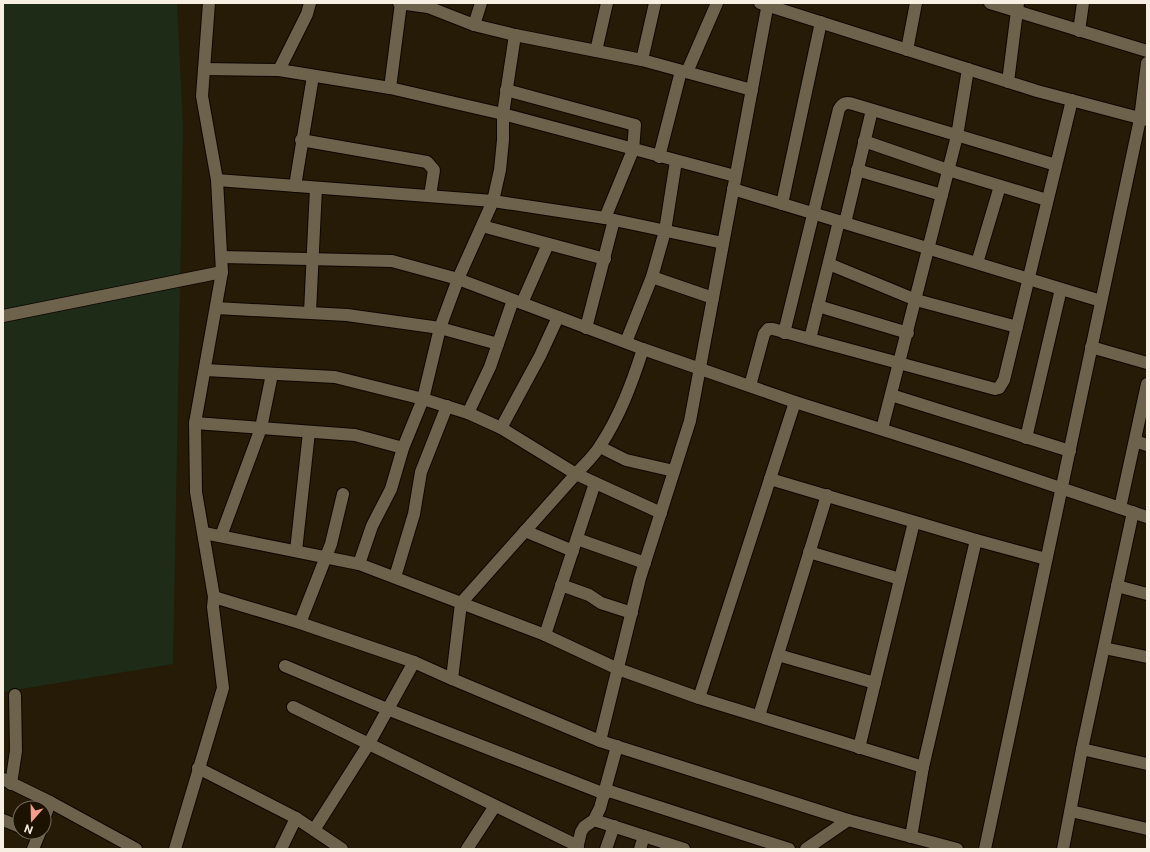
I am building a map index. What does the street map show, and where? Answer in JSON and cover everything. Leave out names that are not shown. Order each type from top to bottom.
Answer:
[{"type":"street","points":[[175,849],[223,688],[213,607],[214,596],[196,492],[195,423],[222,272],[217,180],[202,96],[209,3]]},
{"type":"street","points":[[279,70],[307,14],[310,3]]},
{"type":"street","points":[[390,88],[400,3],[428,6],[474,25],[515,35],[642,60],[752,90]]},
{"type":"street","points":[[474,25],[480,3]]},
{"type":"street","points":[[596,51],[607,3]]},
{"type":"street","points":[[642,60],[655,3]]},
{"type":"street","points":[[659,157],[684,72],[717,3]]},
{"type":"street","points":[[907,50],[916,3]]},
{"type":"street","points":[[990,3],[1017,8],[1079,31],[1147,51]]},
{"type":"street","points":[[1079,31],[1083,3]]},
{"type":"street","points":[[600,741],[645,563],[690,421],[752,90],[765,4],[1008,82],[1144,119]]},
{"type":"street","points":[[1008,82],[1017,8]]},
{"type":"street","points":[[782,204],[821,22]]},
{"type":"street","points":[[360,564],[372,526],[391,489],[403,448],[423,399],[440,328],[458,279],[493,201],[500,170],[503,140],[503,114],[515,35]]},
{"type":"street","points":[[985,849],[1101,301],[1144,119],[1147,63]]},
{"type":"street","points":[[204,69],[279,70],[390,88],[503,114],[659,157],[735,176]]},
{"type":"street","points":[[882,429],[930,249],[957,136],[968,69]]},
{"type":"street","points":[[294,186],[313,76]]},
{"type":"street","points":[[506,90],[635,125],[636,129],[633,150],[610,219],[605,259],[586,328]]},
{"type":"street","points":[[750,386],[766,331],[773,329],[995,389],[999,388],[1004,380],[1072,100]]},
{"type":"street","points":[[784,333],[839,109],[842,104],[847,102],[1056,165]]},
{"type":"street","points":[[810,340],[829,264],[857,170],[872,110]]},
{"type":"street","points":[[301,140],[427,162],[434,170],[430,196]]},
{"type":"street","points":[[864,141],[948,170],[1048,200]]},
{"type":"street","points":[[626,342],[652,277],[665,231],[676,161]]},
{"type":"street","points":[[857,170],[942,196]]},
{"type":"street","points":[[217,180],[493,201],[610,219],[723,243]]},
{"type":"street","points":[[977,263],[1000,186]]},
{"type":"street","points":[[310,312],[316,188]]},
{"type":"street","points":[[733,189],[1101,301]]},
{"type":"street","points":[[482,226],[605,259]]},
{"type":"street","points":[[468,413],[482,385],[498,344],[548,244]]},
{"type":"street","points":[[222,257],[392,260],[458,279],[643,349],[795,402],[882,429],[1147,517]]},
{"type":"street","points":[[829,264],[916,300],[1017,327]]},
{"type":"street","points":[[3,316],[222,272]]},
{"type":"street","points":[[652,277],[713,298]]},
{"type":"street","points":[[1026,438],[1061,289]]},
{"type":"street","points":[[818,306],[908,333]]},
{"type":"street","points":[[216,308],[310,312],[440,328],[498,344]]},
{"type":"street","points":[[501,428],[540,356],[558,317]]},
{"type":"street","points":[[1091,347],[1147,363]]},
{"type":"street","points":[[452,679],[461,602],[600,447],[630,389],[643,349]]},
{"type":"street","points":[[204,370],[335,377],[447,406],[468,413],[501,428],[576,474],[661,513]]},
{"type":"street","points":[[221,536],[261,428],[272,374]]},
{"type":"street","points":[[1120,508],[1147,384]]},
{"type":"street","points":[[891,395],[1070,451]]},
{"type":"street","points":[[699,698],[795,402]]},
{"type":"street","points":[[395,577],[414,514],[421,472],[447,406]]},
{"type":"street","points":[[195,423],[356,435],[403,448]]},
{"type":"street","points":[[296,551],[310,432]]},
{"type":"street","points":[[1135,441],[1147,445]]},
{"type":"street","points":[[600,447],[626,460],[674,471]]},
{"type":"street","points":[[770,479],[976,540],[1046,559]]},
{"type":"street","points":[[545,635],[595,483]]},
{"type":"street","points":[[300,623],[334,534],[343,494]]},
{"type":"street","points":[[759,716],[827,496]]},
{"type":"street","points":[[1067,848],[1071,811],[1082,749],[1133,512]]},
{"type":"street","points":[[859,748],[914,522]]},
{"type":"street","points":[[525,531],[572,551]]},
{"type":"street","points":[[204,533],[360,564],[545,635],[618,668],[699,698],[924,767]]},
{"type":"street","points":[[577,539],[645,563]]},
{"type":"street","points":[[911,837],[924,767],[976,540]]},
{"type":"street","points":[[809,552],[900,579]]},
{"type":"street","points":[[561,585],[589,595],[601,603],[632,613]]},
{"type":"street","points":[[1118,586],[1147,594]]},
{"type":"street","points":[[214,596],[300,623],[414,662],[600,741],[848,820],[958,849]]},
{"type":"street","points":[[1104,648],[1147,657]]},
{"type":"street","points":[[778,655],[875,683]]},
{"type":"street","points":[[314,830],[368,744],[414,662]]},
{"type":"street","points":[[285,666],[387,709],[605,792],[789,849]]},
{"type":"street","points":[[15,695],[16,751],[7,781],[46,800]]},
{"type":"street","points":[[293,707],[577,847],[584,827],[594,820],[605,792],[617,746]]},
{"type":"street","points":[[1082,749],[1147,764]]},
{"type":"street","points":[[198,768],[296,818],[342,849]]},
{"type":"street","points":[[52,803],[136,849]]},
{"type":"street","points":[[467,849],[495,806]]},
{"type":"street","points":[[1071,811],[1147,829]]},
{"type":"street","points":[[281,849],[296,818]]},
{"type":"street","points":[[594,820],[680,848]]},
{"type":"street","points":[[806,849],[848,820]]},
{"type":"street","points":[[606,849],[614,826]]},
{"type":"street","points":[[640,849],[644,836]]},
{"type":"green space","points":[[3,3],[177,3],[183,128],[173,664],[3,692]]}]
